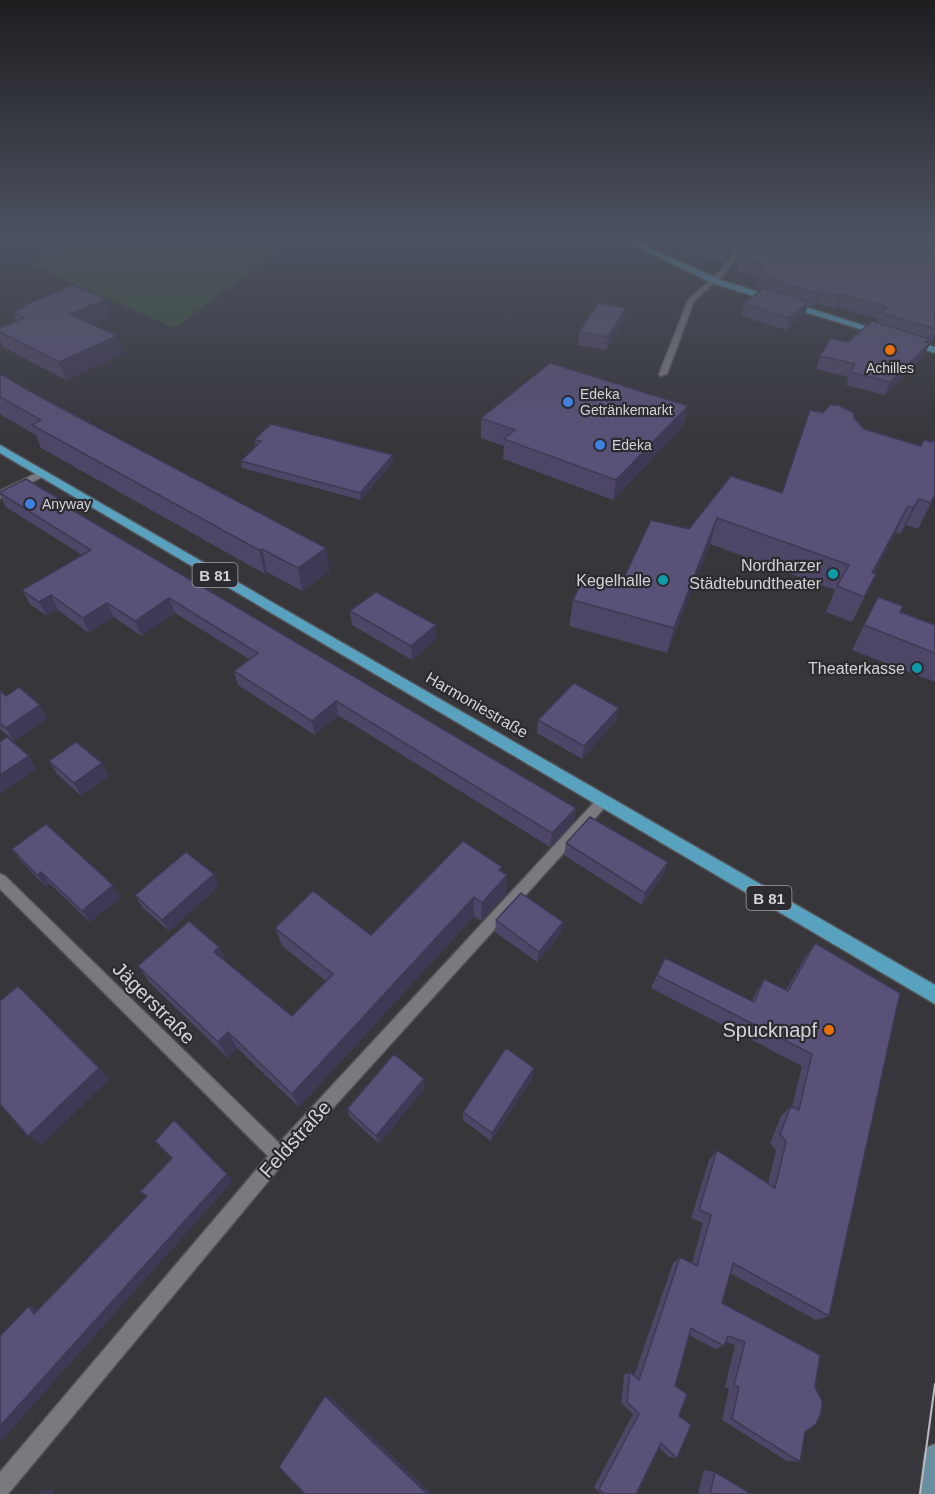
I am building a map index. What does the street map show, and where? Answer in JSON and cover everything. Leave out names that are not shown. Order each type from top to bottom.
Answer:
[{"type":"main road","points":[[800,308],[894,337]]},
{"type":"main road","points":[[904,340],[935,350]]},
{"type":"main road","name":"Harmoniestraße","points":[[0,448],[935,995]]},
{"type":"street","points":[[663,374],[689,308]]},
{"type":"street","points":[[0,495],[43,473]]},
{"type":"street","name":"Feldstraße","points":[[0,1488],[279,1155],[603,801]]},
{"type":"street","name":"Jägerstraße","points":[[0,880],[279,1155]]},
{"type":"street","points":[[930,1494],[935,1454]]},
{"type":"green space","points":[[128,308],[202,308],[174,328]]},
{"type":"building","points":[[23,308],[85,308],[70,314],[117,336],[59,362],[0,332],[0,328],[24,318],[13,312]]},
{"type":"building","points":[[595,308],[626,308],[608,337],[579,332]]},
{"type":"building","points":[[758,308],[802,308],[789,318]]},
{"type":"building","points":[[886,308],[935,308],[935,329],[881,313]]},
{"type":"building","points":[[872,321],[929,339],[926,342],[930,343],[890,382],[850,372],[855,364],[820,356],[831,338],[848,342]]},
{"type":"building","points":[[550,363],[688,406],[616,480],[504,439],[515,430],[481,418]]},
{"type":"building","points":[[0,374],[326,548],[298,568],[262,549],[259,550],[32,425],[41,420],[0,397]]},
{"type":"building","points":[[830,405],[838,405],[854,413],[854,418],[864,429],[921,446],[924,440],[932,442],[935,438],[935,494],[931,503],[919,499],[913,508],[908,506],[872,573],[876,574],[864,597],[837,586],[849,565],[717,518],[674,628],[573,600],[586,574],[621,584],[651,520],[689,529],[731,476],[782,493],[810,410],[823,413]]},
{"type":"building","points":[[271,424],[393,455],[360,493],[241,461],[261,441],[254,440]]},
{"type":"building","points":[[26,479],[76,509],[74,511],[576,808],[552,833],[336,701],[312,721],[234,671],[258,653],[169,598],[135,621],[107,603],[83,618],[51,595],[39,602],[22,590],[91,550],[0,493]]},
{"type":"building","points":[[376,592],[436,625],[411,646],[350,611]]},
{"type":"building","points":[[878,597],[903,606],[900,612],[935,625],[935,653],[864,625]]},
{"type":"building","points":[[574,683],[619,708],[584,746],[538,720]]},
{"type":"building","points":[[19,687],[40,705],[6,728],[0,723],[0,691],[6,696]]},
{"type":"building","points":[[7,737],[29,756],[0,775],[0,742]]},
{"type":"building","points":[[76,742],[102,763],[74,783],[49,761]]},
{"type":"building","points":[[590,817],[668,862],[645,893],[566,843]]},
{"type":"building","points":[[46,824],[113,885],[82,911],[41,872],[37,875],[12,849]]},
{"type":"building","points":[[463,841],[502,867],[499,870],[507,875],[482,903],[474,897],[292,1094],[228,1032],[218,1042],[138,966],[189,921],[219,947],[214,952],[292,1016],[333,974],[275,928],[313,891],[371,935]]},
{"type":"building","points":[[186,852],[214,874],[162,920],[135,895]]},
{"type":"building","points":[[521,893],[563,922],[539,952],[496,920]]},
{"type":"building","points":[[815,943],[900,993],[829,1316],[733,1263],[722,1303],[820,1355],[815,1387],[822,1401],[821,1413],[816,1424],[805,1432],[800,1462],[732,1419],[739,1387],[734,1385],[745,1342],[728,1336],[724,1346],[691,1328],[675,1386],[687,1394],[679,1416],[691,1425],[677,1458],[661,1443],[636,1494],[604,1494],[599,1489],[639,1414],[627,1402],[630,1372],[639,1380],[680,1257],[697,1266],[711,1215],[699,1210],[717,1150],[775,1188],[786,1142],[780,1134],[791,1106],[799,1110],[812,1054],[657,975],[665,958],[754,1002],[764,979],[788,991]]},
{"type":"building","points":[[18,986],[99,1068],[28,1136],[0,1104],[0,1001]]},
{"type":"building","points":[[506,1048],[534,1068],[492,1133],[463,1112]]},
{"type":"building","points":[[394,1054],[424,1079],[376,1136],[347,1109]]},
{"type":"building","points":[[174,1120],[227,1174],[0,1426],[0,1336],[29,1306],[34,1314],[147,1196],[140,1192],[172,1158],[155,1141]]},
{"type":"building","points":[[325,1396],[427,1494],[305,1494],[279,1467]]},
{"type":"building","points":[[715,1472],[751,1494],[710,1494]]},
{"type":"tram line","points":[[920,1494],[935,1384]]},
{"type":"place","name":"Achilles","points":[[890,350]]},
{"type":"place","name":"Edeka Getränkemarkt","points":[[568,402]]},
{"type":"place","name":"Edeka","points":[[600,445]]},
{"type":"place","name":"Anyway","points":[[30,504]]},
{"type":"place","name":"Nordharzer Städtebundtheater","points":[[833,574]]},
{"type":"place","name":"Kegelhalle","points":[[663,580]]},
{"type":"place","name":"Theaterkasse","points":[[917,668]]},
{"type":"place","name":"Spucknapf","points":[[829,1030]]}]
